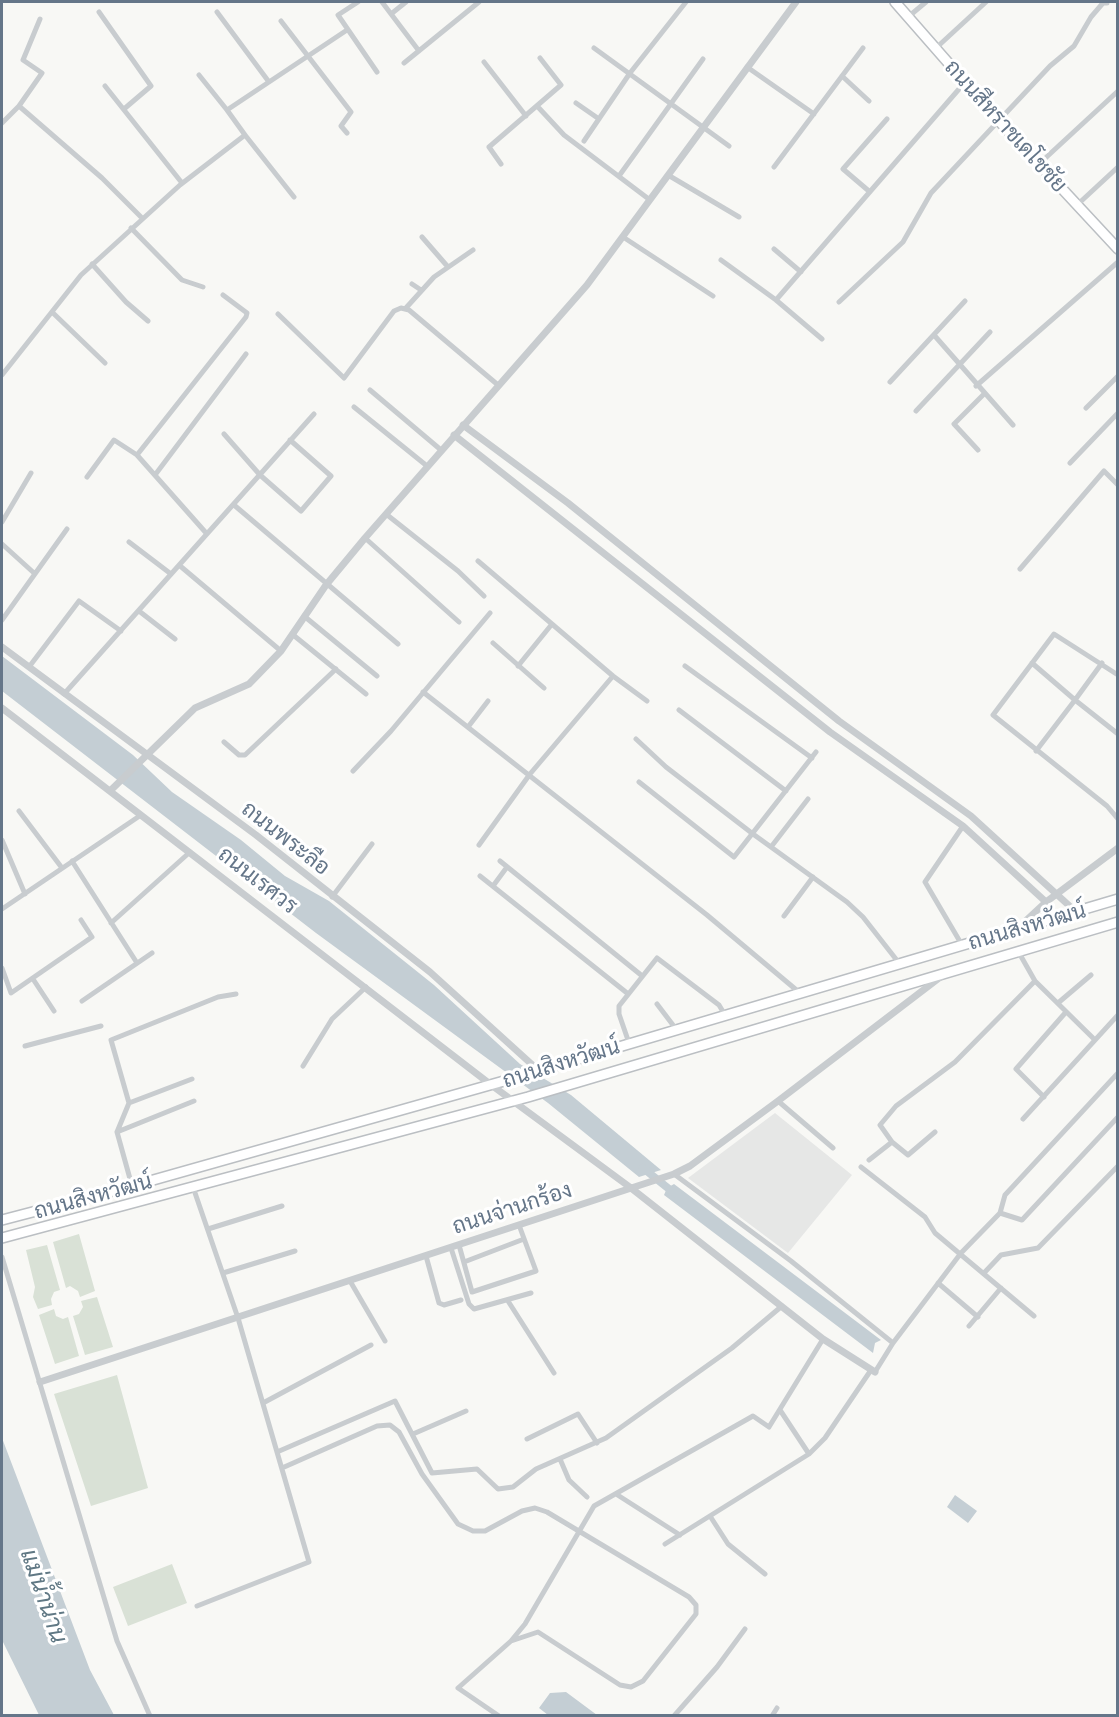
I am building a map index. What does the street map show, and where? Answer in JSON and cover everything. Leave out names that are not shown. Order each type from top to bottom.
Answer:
[{"type":"main road","name":"ถนนสีหราชเดโชชัย","points":[[895,2],[1000,122],[1118,249]]},
{"type":"main road","name":"ถนนสิงหวัฒน์","points":[[2,1220],[132,1186],[504,1081],[1118,899]]},
{"type":"main road","name":"ถนนสิงหวัฒน์","points":[[2,1238],[514,1101],[1118,922]]},
{"type":"main road","points":[[189,1170],[193,1187]]},
{"type":"street","points":[[358,2],[338,15],[377,72]]},
{"type":"street","points":[[382,2],[419,51]]},
{"type":"street","points":[[391,14],[406,2]]},
{"type":"street","points":[[404,63],[479,2]]},
{"type":"street","points":[[584,141],[630,73],[686,2]]},
{"type":"street","points":[[110,791],[195,708],[249,684],[281,651],[326,585],[365,538],[587,285],[796,2]]},
{"type":"street","points":[[908,17],[926,2]]},
{"type":"street","points":[[936,48],[986,2]]},
{"type":"street","points":[[838,302],[903,242],[931,193],[1000,122],[1050,66],[1074,46],[1091,17],[1103,3],[1107,3]]},
{"type":"street","points":[[99,12],[151,86],[123,109]]},
{"type":"street","points":[[217,12],[269,82]]},
{"type":"street","points":[[2,123],[19,106],[42,73],[23,60],[40,19]]},
{"type":"street","points":[[281,21],[351,112],[341,126],[347,133]]},
{"type":"street","points":[[227,110],[347,30]]},
{"type":"street","points":[[594,48],[672,102],[729,146]]},
{"type":"street","points":[[774,167],[863,48]]},
{"type":"street","points":[[501,164],[489,147],[561,85],[540,58]]},
{"type":"street","points":[[619,177],[703,60]]},
{"type":"street","points":[[484,62],[526,116]]},
{"type":"street","points":[[747,67],[814,114]]},
{"type":"street","points":[[199,75],[294,197]]},
{"type":"street","points":[[842,76],[869,101]]},
{"type":"street","points":[[776,300],[966,81]]},
{"type":"street","points":[[105,86],[182,183]]},
{"type":"street","points":[[1039,164],[1118,91]]},
{"type":"street","points":[[576,103],[599,119]]},
{"type":"street","points":[[19,106],[102,178],[142,218]]},
{"type":"street","points":[[538,107],[564,135],[650,200]]},
{"type":"street","points":[[870,192],[843,169],[887,119]]},
{"type":"street","points":[[2,375],[92,264],[182,183],[245,135]]},
{"type":"street","points":[[1077,205],[1118,167]]},
{"type":"street","points":[[668,176],[739,217]]},
{"type":"street","points":[[131,228],[182,280],[203,287]]},
{"type":"street","points":[[422,237],[448,267]]},
{"type":"street","points":[[623,237],[713,296]]},
{"type":"street","points":[[774,249],[801,272]]},
{"type":"street","points":[[278,314],[344,378],[394,311],[405,309],[421,290],[473,250]]},
{"type":"street","points":[[721,260],[776,300],[822,339]]},
{"type":"street","points":[[976,386],[1118,262]]},
{"type":"street","points":[[92,264],[126,302],[148,321]]},
{"type":"street","points":[[412,284],[421,290]]},
{"type":"street","points":[[137,455],[246,317],[247,313],[223,294]]},
{"type":"street","points":[[890,382],[965,301]]},
{"type":"street","points":[[405,309],[498,385]]},
{"type":"street","points":[[52,312],[105,363]]},
{"type":"street","points":[[916,411],[990,332]]},
{"type":"street","points":[[933,335],[1013,425]]},
{"type":"street","points":[[155,475],[246,354]]},
{"type":"street","points":[[1086,408],[1118,376]]},
{"type":"street","points":[[370,390],[441,450]]},
{"type":"street","points":[[978,450],[954,424],[984,394]]},
{"type":"street","points":[[354,407],[427,466]]},
{"type":"street","points":[[1070,464],[1118,413]]},
{"type":"street","points":[[64,694],[314,414]]},
{"type":"street","points":[[463,424],[568,503],[839,721],[971,816],[1076,911]]},
{"type":"street","points":[[224,434],[260,474],[301,511],[332,476],[290,440]]},
{"type":"street","points":[[454,435],[830,732],[963,826],[1046,902]]},
{"type":"street","points":[[87,477],[114,440],[137,455],[207,534]]},
{"type":"street","points":[[1020,569],[1104,471],[1118,485]]},
{"type":"street","points":[[2,522],[31,472]]},
{"type":"street","points":[[234,505],[398,644]]},
{"type":"street","points":[[386,514],[458,571],[484,596]]},
{"type":"street","points":[[2,620],[68,529]]},
{"type":"street","points":[[365,538],[459,622]]},
{"type":"street","points":[[129,542],[171,574]]},
{"type":"street","points":[[2,544],[34,573]]},
{"type":"street","points":[[478,561],[613,676],[647,701]]},
{"type":"street","points":[[179,565],[281,651]]},
{"type":"street","points":[[29,667],[79,601],[121,631]]},
{"type":"street","points":[[139,611],[175,639]]},
{"type":"street","points":[[353,771],[391,731],[490,613]]},
{"type":"street","points":[[303,616],[377,676]]},
{"type":"street","points":[[518,666],[552,624]]},
{"type":"street","points":[[292,634],[366,694]]},
{"type":"street","points":[[1118,675],[1054,634],[993,715],[1036,752],[1107,806],[1118,819]]},
{"type":"street","points":[[493,643],[543,688]]},
{"type":"street","name":"ถนนพระลือ","points":[[2,647],[144,757],[256,835],[429,972],[538,1070]]},
{"type":"street","points":[[1032,663],[1118,734]]},
{"type":"street","points":[[1036,752],[1102,663]]},
{"type":"street","points":[[685,666],[812,758]]},
{"type":"street","points":[[224,742],[239,755],[244,755],[336,669]]},
{"type":"street","points":[[479,845],[530,774],[613,676]]},
{"type":"street","points":[[423,692],[530,774],[800,993]]},
{"type":"street","points":[[468,726],[488,701]]},
{"type":"street","name":"ถนนเรศวร","points":[[2,708],[490,1084],[632,1188],[824,1339],[873,1371]]},
{"type":"street","points":[[679,710],[786,792]]},
{"type":"street","points":[[636,739],[666,766],[863,917],[899,963]]},
{"type":"street","points":[[639,782],[734,857],[816,752]]},
{"type":"street","points":[[771,847],[808,799]]},
{"type":"street","points":[[19,812],[62,868]]},
{"type":"street","points":[[2,909],[141,815]]},
{"type":"street","points":[[962,945],[925,881],[963,826]]},
{"type":"street","points":[[2,840],[25,894]]},
{"type":"street","points":[[332,897],[372,844]]},
{"type":"street","points":[[1018,928],[1046,902],[1118,848]]},
{"type":"street","points":[[111,923],[190,851]]},
{"type":"street","points":[[72,861],[137,963]]},
{"type":"street","points":[[500,861],[641,975]]},
{"type":"street","points":[[493,886],[507,867]]},
{"type":"street","points":[[480,876],[627,993]]},
{"type":"street","points":[[784,916],[813,878]]},
{"type":"street","points":[[2,968],[11,993],[92,937],[81,920]]},
{"type":"street","points":[[1018,951],[1035,981],[1095,1040]]},
{"type":"street","points":[[82,1001],[152,953]]},
{"type":"street","points":[[629,1043],[618,1010],[627,993],[657,958],[720,1005],[725,1015]]},
{"type":"street","name":"ถนนจ่านกร้อง","points":[[40,1382],[674,1174],[690,1166],[778,1101],[946,972]]},
{"type":"street","points":[[1058,1003],[1091,975]]},
{"type":"street","points":[[33,979],[54,1011]]},
{"type":"street","points":[[935,1132],[908,1155],[892,1142],[880,1125],[896,1106],[955,1062],[1035,981]]},
{"type":"street","points":[[303,1066],[332,1019],[366,987]]},
{"type":"street","points":[[132,1186],[117,1132],[129,1103],[111,1041],[218,997],[236,994]]},
{"type":"street","points":[[657,1004],[676,1029]]},
{"type":"street","points":[[1044,1097],[1016,1069],[1066,1012]]},
{"type":"street","points":[[1023,1119],[1118,1015]]},
{"type":"street","points":[[25,1046],[101,1026]]},
{"type":"street","points":[[665,1544],[809,1455],[825,1438],[961,1253],[1000,1213],[1005,1195],[1118,1073]]},
{"type":"street","points":[[129,1103],[192,1080]]},
{"type":"street","points":[[117,1132],[194,1101]]},
{"type":"street","points":[[778,1101],[833,1148]]},
{"type":"street","points":[[1000,1213],[1022,1220],[1118,1117]]},
{"type":"street","points":[[869,1160],[892,1142]]},
{"type":"street","points":[[984,1273],[1001,1255],[1038,1248],[1118,1166]]},
{"type":"street","points":[[861,1167],[925,1217],[935,1233],[1034,1316]]},
{"type":"street","points":[[674,1174],[791,1261],[893,1343]]},
{"type":"street","points":[[193,1187],[238,1318],[309,1562],[197,1606]]},
{"type":"street","points":[[208,1229],[282,1206]]},
{"type":"street","points":[[459,1245],[471,1292],[536,1271],[519,1225]]},
{"type":"street","points":[[464,1262],[524,1239]]},
{"type":"street","points":[[451,1248],[472,1308],[479,1310],[531,1293]]},
{"type":"street","points":[[223,1273],[294,1251]]},
{"type":"street","points":[[426,1256],[439,1303],[445,1304],[460,1300]]},
{"type":"street","points":[[2,1257],[117,1641],[150,1716]]},
{"type":"street","points":[[350,1281],[385,1341]]},
{"type":"street","points":[[938,1283],[978,1317]]},
{"type":"street","points":[[969,1326],[1001,1288]]},
{"type":"street","points":[[508,1301],[554,1373]]},
{"type":"street","points":[[277,1452],[395,1401],[432,1473],[477,1469],[498,1489],[513,1487],[536,1469],[597,1443],[732,1348],[782,1306]]},
{"type":"street","points":[[499,1716],[458,1689],[511,1641],[525,1624],[594,1506],[753,1416],[769,1427],[824,1339]]},
{"type":"street","points":[[263,1403],[371,1345]]},
{"type":"street","points":[[780,1410],[809,1455]]},
{"type":"street","points":[[413,1434],[466,1411]]},
{"type":"street","points":[[527,1439],[578,1414],[597,1443]]},
{"type":"street","points":[[282,1468],[377,1426],[390,1425],[399,1432],[422,1474],[458,1524],[473,1530],[485,1531],[522,1511],[535,1508],[547,1512],[690,1597],[696,1605],[696,1614],[643,1681],[631,1687],[620,1685],[538,1632],[511,1641]]},
{"type":"street","points":[[560,1459],[569,1480],[587,1497]]},
{"type":"street","points":[[616,1494],[680,1536]]},
{"type":"street","points":[[710,1516],[728,1544],[765,1574]]},
{"type":"street","points":[[674,1716],[717,1667],[745,1629]]},
{"type":"street","points":[[772,1716],[777,1708]]},
{"type":"shaded area","points":[[775,1113],[852,1175],[788,1253],[688,1178]]},
{"type":"shaded area","points":[[79,1234],[95,1291],[80,1297],[78,1291],[70,1286],[66,1288],[53,1242]]},
{"type":"shaded area","points":[[47,1245],[60,1290],[54,1292],[51,1299],[52,1305],[38,1309],[33,1297],[35,1287],[26,1250]]},
{"type":"shaded area","points":[[97,1297],[113,1347],[85,1355],[73,1316],[79,1314],[83,1307],[81,1301]]},
{"type":"shaded area","points":[[54,1309],[56,1316],[63,1319],[68,1317],[79,1356],[55,1364],[39,1315]]},
{"type":"shaded area","points":[[117,1375],[148,1488],[91,1506],[54,1394]]},
{"type":"shaded area","points":[[172,1564],[187,1603],[128,1626],[113,1587]]},
{"type":"water","points":[[2,656],[133,755],[172,792],[241,840],[285,876],[329,901],[434,985],[520,1064],[571,1095],[661,1170],[639,1177],[548,1103],[316,933],[2,691]]},
{"type":"water","points":[[674,1184],[881,1340],[875,1343],[873,1353],[664,1195],[667,1188]]},
{"type":"water","name":"แม่น้ำน่าน","points":[[2,1438],[90,1670],[114,1715],[39,1715],[2,1640]]},
{"type":"water","points":[[955,1495],[977,1511],[968,1523],[947,1507]]},
{"type":"water","points":[[566,1692],[597,1715],[548,1715],[539,1708],[550,1693]]},
{"type":"waterway","points":[[643,1168],[674,1193]]}]
